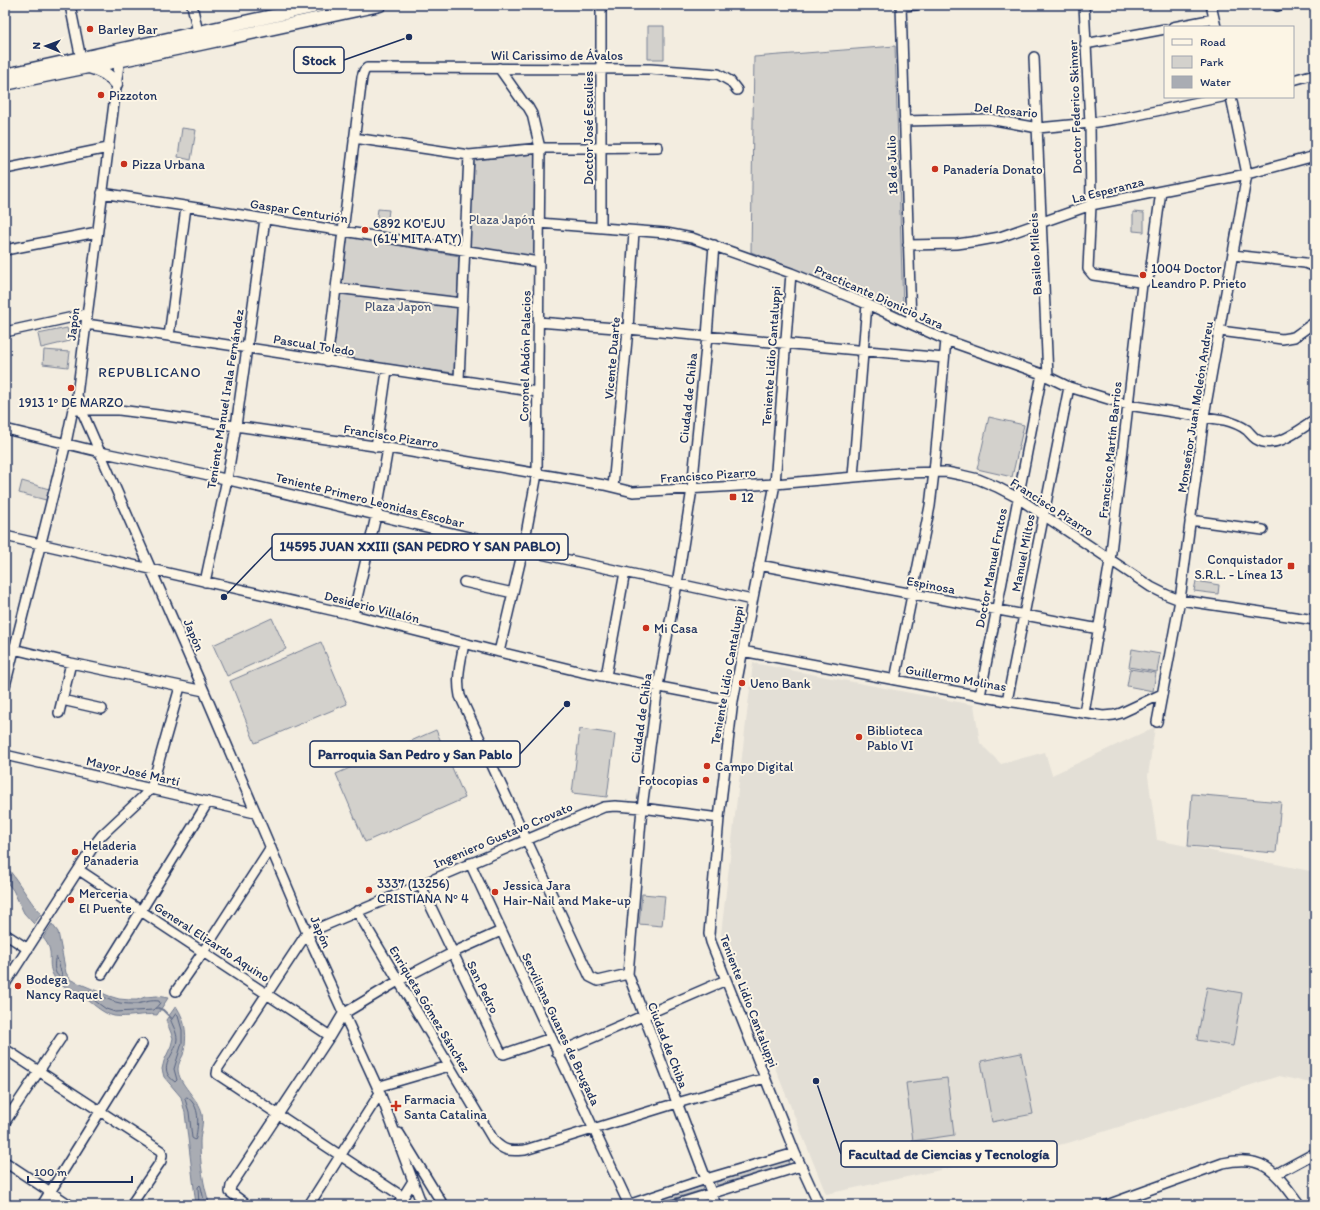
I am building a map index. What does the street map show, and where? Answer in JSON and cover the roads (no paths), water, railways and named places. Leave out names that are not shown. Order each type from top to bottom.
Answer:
[{"type":"main road","points":[[5,84],[120,55],[198,32],[322,5]]},
{"type":"main road","points":[[120,55],[200,44],[380,5]]},
{"type":"main road","points":[[5,75],[85,63],[104,72],[116,84]]},
{"type":"street","points":[[70,5],[85,63]]},
{"type":"street","points":[[192,5],[200,44]]},
{"type":"street","name":"Doctor José Esculies","points":[[601,5],[601,227]]},
{"type":"street","points":[[901,6],[916,5]]},
{"type":"street","name":"Doctor Federico Skinner","points":[[1084,5],[1090,123],[1091,206],[1088,269],[1093,275],[1139,282],[1142,284]]},
{"type":"street","points":[[1184,26],[1215,23],[1211,5]]},
{"type":"street","name":"18 de Julio","points":[[901,6],[911,324]]},
{"type":"street","points":[[1085,44],[1164,28]]},
{"type":"street","name":"Japón","points":[[5,686],[10,648],[40,544],[66,443],[77,410],[77,395],[120,55]]},
{"type":"street","name":"Basileo Milecis","points":[[1034,57],[1040,127],[1048,377]]},
{"type":"street","name":"Wil Carissimo de Ávalos","points":[[354,138],[362,74],[365,69],[370,67],[650,69],[714,73],[728,79],[737,90]]},
{"type":"street","name":"Coronel Abdón Palacios","points":[[499,68],[532,114],[540,148],[536,474],[523,550],[499,652]]},
{"type":"street","points":[[1294,80],[1315,74]]},
{"type":"street","name":"Del Rosario","points":[[904,121],[989,119],[1040,127],[1090,123],[1159,111],[1218,98]]},
{"type":"street","name":"Monseñor Juan Moleón Andreu","points":[[1157,722],[1180,600],[1204,416],[1247,174],[1231,98]]},
{"type":"street","points":[[327,360],[354,138],[469,155],[540,148],[658,147]]},
{"type":"street","points":[[5,169],[108,148]]},
{"type":"street","points":[[459,380],[469,155]]},
{"type":"street","name":"La Esperanza","points":[[908,245],[978,242],[1091,206],[1247,174],[1315,155]]},
{"type":"street","points":[[1142,284],[1147,280],[1150,273],[1161,191]]},
{"type":"street","name":"Gaspar Centurión","points":[[102,193],[539,262]]},
{"type":"street","points":[[169,336],[186,206]]},
{"type":"street","name":"Teniente Manuel Irala Fernández","points":[[205,582],[227,479],[236,426],[265,219]]},
{"type":"street","name":"Practicante Dionicio Jara","points":[[539,223],[666,233],[692,238],[791,273],[868,304],[946,340],[1048,377],[1069,387],[1128,405],[1234,422],[1257,439],[1267,442],[1286,438],[1315,420]]},
{"type":"street","name":"Vicente Duarte","points":[[613,487],[628,329],[634,231]]},
{"type":"street","points":[[5,250],[97,232]]},
{"type":"street","name":"Ciudad de Chiba","points":[[714,245],[707,336],[692,489],[658,686],[642,808],[628,974],[716,1205]]},
{"type":"street","points":[[1233,255],[1305,263],[1315,267]]},
{"type":"street","name":"Teniente Lidio Cantaluppi","points":[[791,273],[775,484],[733,701],[719,818],[709,934],[795,1153],[819,1205]]},
{"type":"street","name":"Francisco Martín Barrios","points":[[1084,713],[1110,561],[1142,284]]},
{"type":"street","points":[[336,288],[462,303]]},
{"type":"street","points":[[853,476],[868,304]]},
{"type":"street","points":[[5,332],[87,314]]},
{"type":"street","points":[[538,322],[944,358]]},
{"type":"street","points":[[1220,331],[1282,339],[1294,337],[1315,322]]},
{"type":"street","name":"Pascual Toledo","points":[[86,324],[247,347],[387,370],[537,392]]},
{"type":"street","points":[[895,680],[930,506],[946,340]]},
{"type":"street","points":[[376,447],[387,370]]},
{"type":"street","name":"Doctor Manuel Frutos","points":[[980,696],[1018,498],[1048,377]]},
{"type":"street","name":"Manuel Miltos","points":[[1007,701],[1069,387]]},
{"type":"street","name":"Japón","points":[[77,410],[100,452],[307,933],[378,1090],[422,1205]]},
{"type":"street","name":"Francisco Pizarro","points":[[77,410],[119,410],[388,448],[613,487],[633,492],[775,484],[900,472],[934,472],[961,475],[978,479],[1018,498],[1110,561],[1167,596],[1180,600],[1315,620]]},
{"type":"street","name":"Teniente Primero Leonidas Escobar","points":[[5,429],[100,452],[227,479],[376,516],[523,550],[752,600]]},
{"type":"street","points":[[353,615],[376,516],[388,448]]},
{"type":"street","points":[[1190,520],[1264,530]]},
{"type":"street","name":"Desiderio Villalón","points":[[5,536],[353,615],[499,652],[606,676],[733,701]]},
{"type":"street","name":"Espinosa","points":[[759,565],[1099,629]]},
{"type":"street","points":[[606,676],[625,572]]},
{"type":"street","points":[[464,582],[513,593]]},
{"type":"street","points":[[464,644],[458,676],[460,696],[590,977],[598,981],[628,974]]},
{"type":"street","points":[[10,648],[180,687],[204,691]]},
{"type":"street","name":"Guillermo Molinas","points":[[742,650],[1007,701],[1103,716],[1114,716],[1162,694]]},
{"type":"street","points":[[59,713],[72,663]]},
{"type":"street","points":[[5,984],[95,844],[102,835],[151,789],[180,687]]},
{"type":"street","points":[[62,700],[102,709]]},
{"type":"street","name":"Mayor José Martí","points":[[5,755],[255,813]]},
{"type":"street","points":[[102,974],[208,802]]},
{"type":"street","name":"Ingeniero Gustavo Crovato","points":[[307,933],[604,807],[615,806],[642,808],[719,818]]},
{"type":"street","points":[[176,991],[271,847]]},
{"type":"street","name":"Serviliana Guanes de Brugada","points":[[470,863],[550,1038],[629,1205]]},
{"type":"street","name":"General Elizardo Aquino","points":[[79,870],[330,1036]]},
{"type":"street","name":"San Pedro","points":[[420,884],[501,1053],[504,1054],[550,1038]]},
{"type":"street","name":"Enriqueta Gómez Sánchez","points":[[357,911],[449,1066],[494,1140],[501,1148],[512,1151],[525,1150],[593,1129]]},
{"type":"street","points":[[247,1205],[230,1192],[231,1186],[343,1014],[398,981],[452,953],[502,931]]},
{"type":"street","points":[[307,933],[218,1068],[218,1074],[220,1077],[340,1156],[401,1201],[412,1181]]},
{"type":"street","points":[[5,934],[28,949]]},
{"type":"street","points":[[557,1053],[726,980]]},
{"type":"street","points":[[5,1122],[61,1038]]},
{"type":"street","points":[[42,1205],[142,1044]]},
{"type":"street","points":[[5,1049],[159,1148],[162,1153],[161,1161],[131,1205]]},
{"type":"street","points":[[309,1205],[340,1156],[378,1090],[449,1066]]},
{"type":"street","points":[[593,1129],[765,1078]]},
{"type":"street","points":[[388,1114],[443,1205]]},
{"type":"street","points":[[629,1205],[706,1179],[795,1153]]},
{"type":"street","points":[[1276,1174],[1315,1153]]},
{"type":"street","points":[[1107,1205],[1230,1161],[1253,1162],[1262,1165],[1276,1174],[1300,1205]]},
{"type":"street","points":[[5,1162],[70,1205]]},
{"type":"street","points":[[674,1205],[801,1166]]},
{"type":"water","points":[[5,865],[41,914],[34,924],[24,913],[13,890],[5,880]]},
{"type":"water","points":[[52,924],[58,932],[66,973],[71,980],[119,999],[137,1000],[145,997],[157,996],[168,998],[157,1015],[109,1015],[82,996],[59,983],[51,970],[49,948],[43,938]]},
{"type":"water","points":[[176,1006],[184,1023],[186,1036],[185,1048],[178,1067],[179,1075],[200,1108],[202,1114],[203,1121],[200,1142],[202,1174],[210,1205],[196,1205],[185,1113],[181,1097],[164,1077],[162,1069],[173,1038],[166,1020]]},
{"type":"waterway","points":[[158,1008],[163,1010],[171,1018]]},
{"type":"place","name":"Barley Bar","points":[[90,29]]},
{"type":"place","name":"Stock","points":[[409,37]]},
{"type":"place","name":"Pizzoton","points":[[101,95]]},
{"type":"place","name":"Pizza Urbana","points":[[124,164]]},
{"type":"place","name":"Panadería Donato","points":[[935,169]]},
{"type":"place","name":"6892 KO'EJU (614 MITA ATY)","points":[[365,230]]},
{"type":"place","name":"1004 Doctor Leandro P. Prieto","points":[[1143,275]]},
{"type":"place","name":"1913 1º DE MARZO","points":[[71,388]]},
{"type":"place","name":"12","points":[[733,497]]},
{"type":"place","name":"Conquistador S.R.L. - Línea 13","points":[[1291,566]]},
{"type":"place","name":"14595 JUAN XXIII (SAN PEDRO Y SAN PABLO)","points":[[224,597]]},
{"type":"place","name":"Mi Casa","points":[[646,628]]},
{"type":"place","name":"Ueno Bank","points":[[742,683]]},
{"type":"place","name":"Parroquia San Pedro y San Pablo","points":[[567,704]]},
{"type":"place","name":"Biblioteca Pablo VI","points":[[859,737]]},
{"type":"place","name":"Campo Digital","points":[[707,766]]},
{"type":"place","name":"Fotocopias","points":[[706,780]]},
{"type":"place","name":"Heladeria Panaderia","points":[[75,852]]},
{"type":"place","name":"3337 (13256) CRISTIANA Nº 4","points":[[369,890]]},
{"type":"place","name":"Jessica Jara Hair-Nail and Make-up","points":[[495,892]]},
{"type":"place","name":"Merceria El Puente","points":[[71,900]]},
{"type":"place","name":"Bodega Nancy Raquel","points":[[18,986]]},
{"type":"place","name":"Facultad de Ciencias y Tecnología","points":[[816,1081]]},
{"type":"place","name":"Farmacia Santa Catalina","points":[[396,1106]]},
{"type":"district","name":"REPUBLICANO","points":[[150,372]]},
{"type":"park label","name":"Plaza Japón","points":[[502,219]]},
{"type":"park label","name":"Plaza Japon","points":[[398,306]]}]
